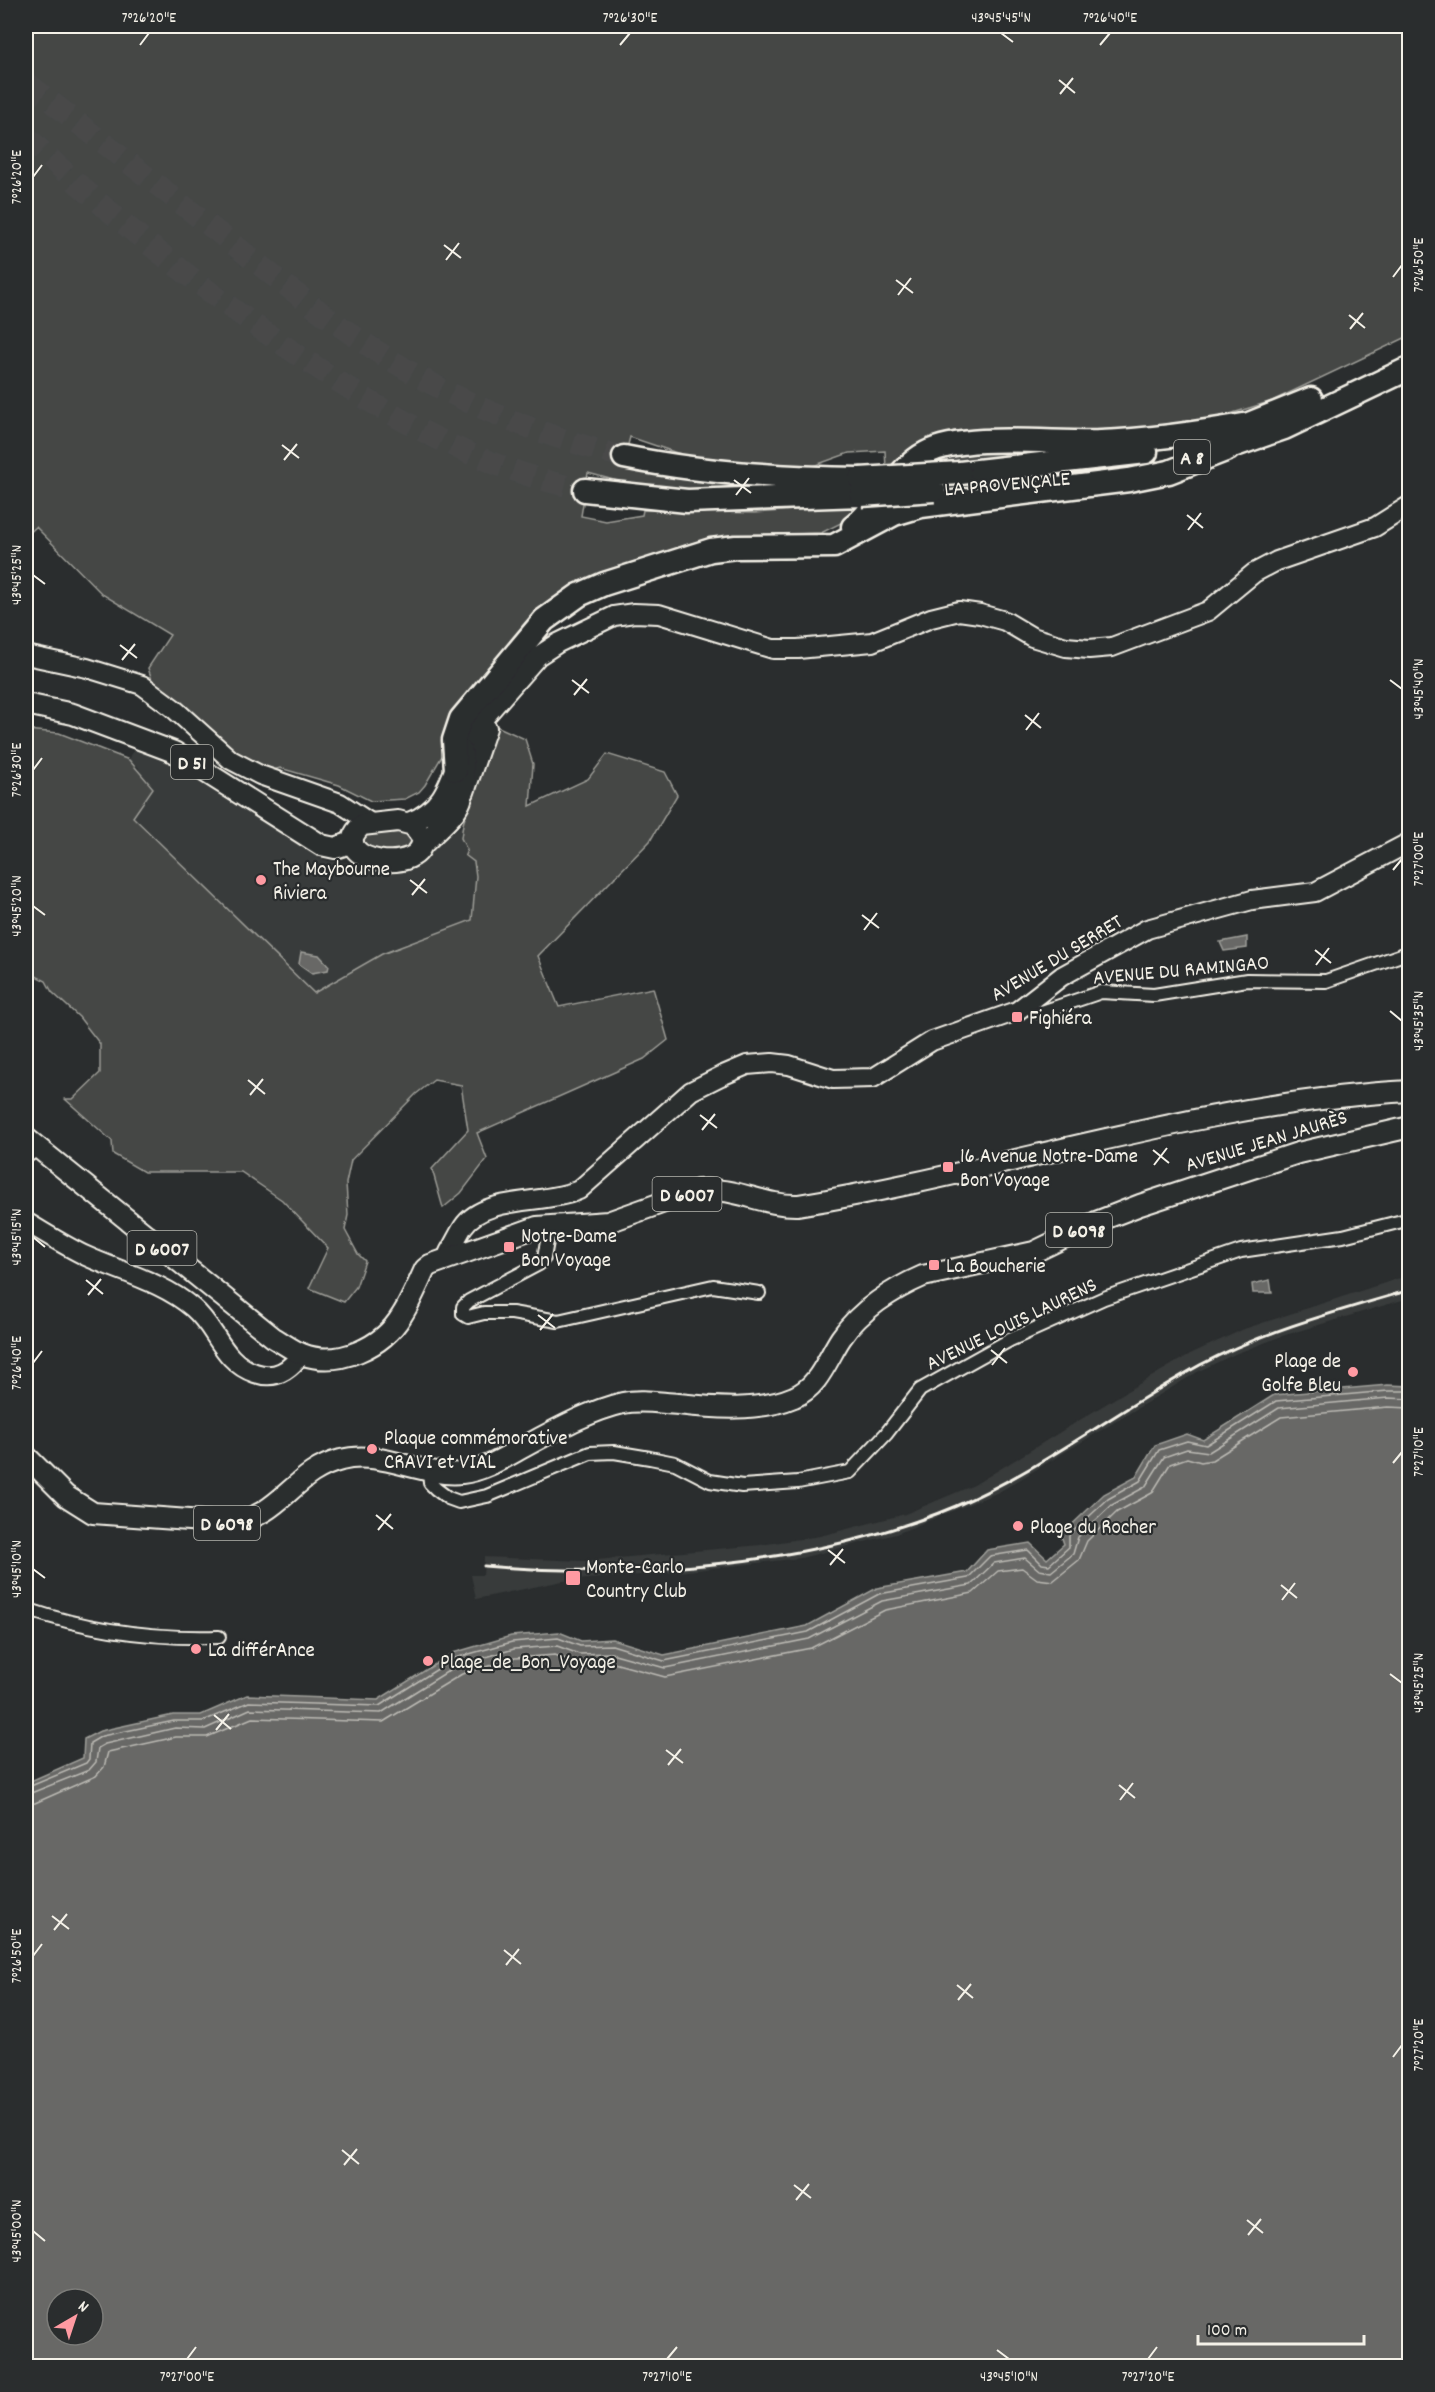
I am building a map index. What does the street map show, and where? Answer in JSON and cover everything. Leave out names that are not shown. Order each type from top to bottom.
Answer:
[{"type":"highway","name":"LA PROVENÇALE","points":[[959,481],[1147,452],[1255,423],[1329,391],[1410,351]]},
{"type":"highway","name":"LA PROVENÇALE","points":[[585,490],[687,501],[1135,469],[1228,448],[1284,428],[1410,368]]},
{"type":"highway","points":[[459,761],[453,759],[455,733],[471,705],[544,620],[561,606],[591,589],[711,550],[798,545],[836,536],[851,529],[871,511],[916,458],[948,444],[969,441],[1054,443],[1154,439],[1255,423]]},
{"type":"highway","points":[[798,545],[819,548],[845,542],[894,514],[921,506],[1130,480],[1169,472],[1228,448]]},
{"type":"highway","name":"LA PROVENÇALE","points":[[624,457],[671,467],[861,487]]},
{"type":"main road","points":[[360,838],[426,816],[437,806],[452,783],[459,761],[484,718],[527,668],[547,649],[603,619],[634,613],[672,617],[773,649],[834,648],[872,642],[931,618],[959,611],[1005,621],[1032,636],[1066,647],[1112,647],[1208,611],[1254,573],[1277,561],[1375,527],[1410,505]]},
{"type":"main road","points":[[26,655],[87,668],[142,685],[173,708],[231,760],[260,775],[322,799],[340,803],[370,860],[405,859],[414,856],[422,845],[454,816],[471,779],[478,749],[500,702]]},
{"type":"main road","name":"D 51","points":[[26,704],[73,714],[174,752],[298,832],[306,842],[326,853],[336,856],[360,838]]},
{"type":"main road","points":[[459,761],[464,795]]},
{"type":"main road","points":[[410,823],[420,832],[422,845]]},
{"type":"main road","name":"AVENUE DU SERRET","points":[[458,1255],[474,1216],[492,1206],[561,1198],[579,1190],[691,1091],[747,1065],[771,1063],[789,1065],[834,1079],[873,1078],[932,1041],[998,1019],[1027,1006],[1062,976],[1146,929],[1252,900],[1315,892],[1410,842]]},
{"type":"main road","name":"D 6007","points":[[30,1148],[274,1338],[301,1354],[328,1358],[367,1349],[386,1337],[402,1316],[419,1281],[458,1255],[513,1235],[550,1225],[608,1222],[698,1190],[738,1192],[778,1204],[798,1205],[950,1175],[1199,1118],[1261,1107],[1410,1091]]},
{"type":"main road","name":"AVENUE JEAN JAURÈS","points":[[429,1471],[462,1473],[486,1466],[575,1422],[624,1402],[749,1407],[792,1399],[812,1385],[852,1324],[907,1283],[932,1274],[1034,1252],[1096,1222],[1140,1205],[1319,1146],[1410,1127]]},
{"type":"main road","points":[[26,1222],[84,1255],[147,1282],[193,1307],[239,1366],[257,1374],[271,1375],[285,1372],[301,1354]]},
{"type":"main road","name":"D 6098","points":[[26,1456],[66,1496],[93,1513],[230,1523],[249,1520],[266,1512],[305,1475],[320,1466],[342,1459],[370,1458],[429,1471]]},
{"type":"street","name":"AVENUE DU RAMINGAO","points":[[1027,1006],[1034,1011],[1042,1012],[1101,992],[1154,995],[1247,980],[1326,981],[1410,952]]},
{"type":"street","name":"AVENUE LOUIS LAURENS","points":[[429,1471],[430,1484],[448,1498],[459,1502],[487,1496],[590,1453],[614,1452],[675,1463],[710,1481],[742,1486],[798,1482],[850,1472],[886,1434],[920,1390],[939,1377],[1010,1340],[1104,1298],[1241,1251],[1343,1236],[1410,1219]]},
{"type":"street","points":[[550,1225],[544,1258],[539,1264],[469,1301],[463,1307],[463,1314],[468,1317],[484,1313],[512,1312],[558,1321],[713,1286],[759,1293]]},
{"type":"street","points":[[26,1609],[60,1620],[140,1635],[219,1637]]},
{"type":"shaded area","points":[[26,26],[1409,26],[1409,336],[1272,401],[1187,427],[1139,431],[954,431],[925,443],[900,466],[886,467],[885,451],[849,453],[810,467],[730,465],[683,455],[630,437],[622,467],[790,486],[718,493],[643,488],[588,473],[581,516],[606,521],[642,515],[643,510],[754,513],[861,505],[849,519],[821,533],[738,536],[692,543],[568,594],[445,751],[419,792],[405,799],[371,801],[339,785],[280,768],[270,771],[257,766],[163,712],[148,668],[170,635],[102,594],[36,527],[26,536]]},
{"type":"shaded area","points":[[1089,449],[1008,461],[916,465],[941,450]]},
{"type":"shaded area","points":[[494,725],[525,739],[533,764],[530,806],[588,779],[607,754],[665,772],[677,795],[650,841],[538,956],[559,1007],[653,988],[668,1040],[644,1059],[477,1133],[487,1159],[461,1193],[443,1208],[432,1169],[468,1130],[461,1085],[434,1080],[416,1094],[351,1160],[346,1183],[348,1215],[345,1230],[358,1254],[365,1261],[356,1287],[344,1302],[309,1288],[328,1248],[282,1200],[241,1172],[144,1172],[113,1154],[112,1141],[65,1099],[73,1099],[100,1073],[100,1044],[79,1017],[52,992],[46,981],[26,971],[26,730],[59,733],[129,760],[153,788],[133,817],[314,993],[382,954],[472,920],[476,876],[474,862],[465,855],[467,850],[461,838],[463,824]]},
{"type":"shaded area","points":[[135,747],[186,766],[320,858],[329,861],[351,863],[372,870],[412,868],[419,865],[434,848],[463,824],[461,838],[474,862],[476,876],[472,920],[382,954],[314,993],[132,817],[139,768],[129,760]]},
{"type":"shaded area","points":[[371,831],[405,831],[410,833],[413,844],[405,851],[369,851],[362,840]]},
{"type":"shaded area","points":[[1409,1275],[1409,1298],[1282,1336],[1235,1354],[1199,1371],[999,1492],[896,1534],[801,1558],[679,1572],[563,1581],[476,1599],[471,1575],[483,1575],[484,1557],[585,1561],[760,1545],[820,1536],[905,1514],[974,1485],[1190,1354],[1244,1329]]},
{"type":"water","points":[[1247,937],[1247,948],[1224,951],[1220,942]]},
{"type":"water","points":[[301,952],[319,955],[329,966],[328,970],[312,973],[299,964]]},
{"type":"water","points":[[1270,1280],[1272,1293],[1253,1293],[1252,1284]]},
{"type":"water","points":[[1388,1385],[1410,1386],[1409,2366],[26,2366],[26,1783],[83,1758],[84,1739],[100,1731],[173,1715],[201,1715],[247,1695],[378,1700],[453,1653],[511,1636],[559,1632],[581,1641],[612,1639],[664,1655],[807,1626],[877,1588],[967,1572],[987,1550],[1030,1543],[1047,1559],[1064,1544],[1061,1535],[1104,1494],[1136,1477],[1155,1445],[1187,1434],[1203,1440],[1274,1395]]},
{"type":"tunnel","points":[[26,82],[309,304],[385,356],[438,387],[506,418],[552,436],[624,457]]},
{"type":"tunnel","points":[[26,136],[90,195],[190,277],[295,353],[364,398],[469,453],[506,468],[585,490]]},
{"type":"railway","points":[[484,1566],[541,1570],[601,1570],[724,1563],[845,1542],[902,1526],[956,1506],[1019,1475],[1170,1382],[1225,1353],[1276,1331],[1410,1290]]},
{"type":"place","name":"The Maybourne Riviera","points":[[261,880]]},
{"type":"place","name":"Fighiéra","points":[[1017,1017]]},
{"type":"place","name":"16 Avenue Notre-Dame Bon Voyage","points":[[948,1167]]},
{"type":"place","name":"Notre-Dame Bon Voyage","points":[[509,1247]]},
{"type":"place","name":"La Boucherie","points":[[934,1265]]},
{"type":"place","name":"Plage de Golfe Bleu","points":[[1353,1372]]},
{"type":"place","name":"Plaque commémorative CRAVI et VIAL","points":[[372,1449]]},
{"type":"place","name":"Plage du Rocher","points":[[1018,1526]]},
{"type":"place","name":"Monte-Carlo Country Club","points":[[573,1578]]},
{"type":"place","name":"La différAnce","points":[[196,1649]]},
{"type":"place","name":"Plage_de_Bon_Voyage","points":[[428,1661]]}]
